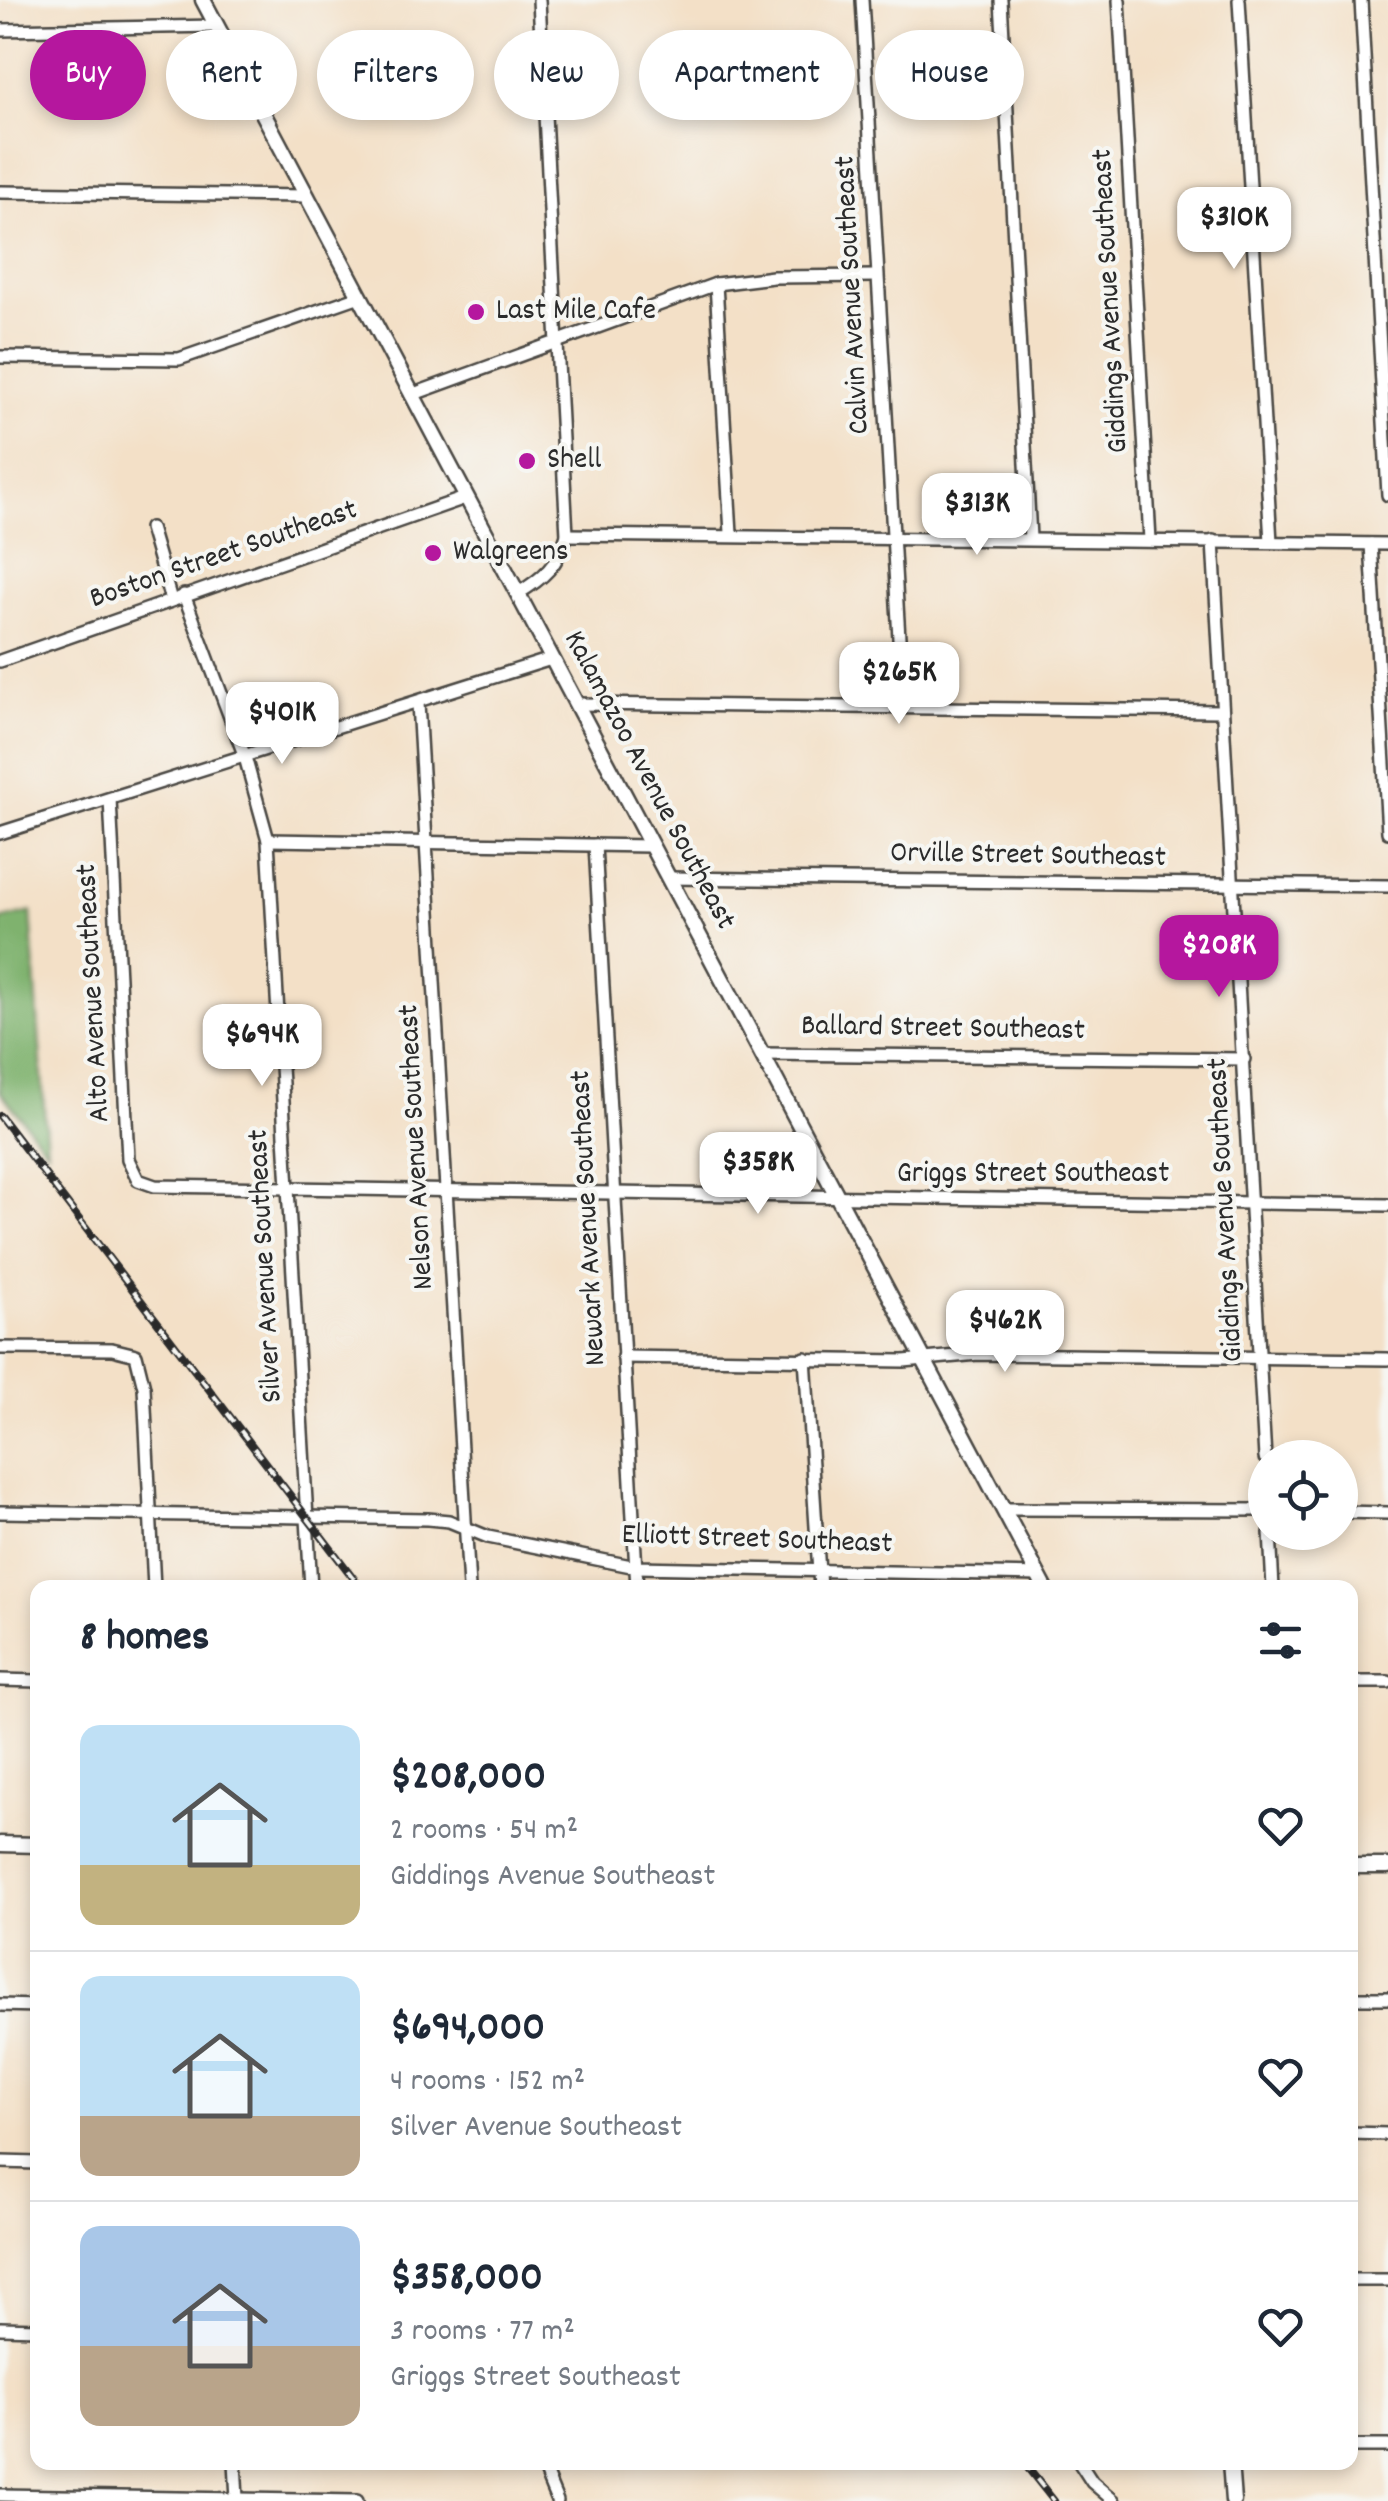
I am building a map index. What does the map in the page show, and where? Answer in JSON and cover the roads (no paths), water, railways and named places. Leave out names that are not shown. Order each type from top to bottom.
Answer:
[{"type":"main road","name":"Kalamazoo Avenue Southeast","points":[[204,0],[1040,1580]]},
{"type":"main road","points":[[0,1844],[30,1845]]},
{"type":"main road","points":[[1358,1866],[1388,1866]]},
{"type":"main road","points":[[1230,2470],[1232,2501]]},
{"type":"street","points":[[517,594],[542,579],[559,560],[567,535],[538,0]]},
{"type":"street","name":"Calvin Avenue Southeast","points":[[862,0],[903,707]]},
{"type":"street","points":[[1000,0],[1030,538]]},
{"type":"street","name":"Giddings Avenue Southeast","points":[[1119,0],[1150,540]]},
{"type":"street","points":[[1239,0],[1270,542]]},
{"type":"street","points":[[1361,0],[1388,495]]},
{"type":"street","points":[[0,30],[217,26]]},
{"type":"street","points":[[0,192],[308,196]]},
{"type":"street","points":[[411,395],[716,284],[773,277],[877,276]]},
{"type":"street","points":[[716,284],[731,533]]},
{"type":"street","points":[[0,357],[179,358],[360,296]]},
{"type":"street","name":"Boston Street Southeast","points":[[0,661],[466,498]]},
{"type":"street","name":"Silver Avenue Southeast","points":[[150,528],[245,757],[268,840],[310,1580]]},
{"type":"street","points":[[567,535],[731,533],[1388,544]]},
{"type":"street","name":"Giddings Avenue Southeast","points":[[1213,541],[1264,1440]]},
{"type":"street","points":[[1371,544],[1388,832]]},
{"type":"street","points":[[0,834],[551,659]]},
{"type":"street","name":"Nelson Avenue Southeast","points":[[418,703],[469,1580]]},
{"type":"street","points":[[576,704],[1222,711]]},
{"type":"street","name":"Alto Avenue Southeast","points":[[110,799],[128,1159],[138,1180]]},
{"type":"street","points":[[268,840],[650,846]]},
{"type":"street","name":"Newark Avenue Southeast","points":[[595,846],[637,1580]]},
{"type":"street","points":[[908,866],[909,881]]},
{"type":"street","name":"Orville Street Southeast","points":[[668,878],[1388,886]]},
{"type":"street","name":"Ballard Street Southeast","points":[[761,1054],[1244,1059]]},
{"type":"street","name":"Griggs Street Southeast","points":[[138,1180],[197,1190],[288,1187],[1388,1205]]},
{"type":"street","points":[[0,1348],[112,1349],[136,1356],[144,1387],[153,1580]]},
{"type":"street","points":[[623,1356],[924,1358],[978,1354],[1388,1360]]},
{"type":"street","points":[[805,1358],[819,1580]]},
{"type":"street","points":[[1003,1510],[1248,1510]]},
{"type":"street","name":"Elliott Street Southeast","points":[[0,1512],[428,1519],[636,1567],[818,1570],[1021,1580]]},
{"type":"street","points":[[1358,1512],[1388,1513]]},
{"type":"street","points":[[1271,1550],[1273,1580]]},
{"type":"street","points":[[0,1680],[30,1681]]},
{"type":"street","points":[[1358,1682],[1388,1682]]},
{"type":"street","points":[[1358,1998],[1388,1998]]},
{"type":"street","points":[[0,2005],[30,2006]]},
{"type":"street","points":[[1358,2133],[1388,2134]]},
{"type":"street","points":[[0,2162],[30,2163]]},
{"type":"street","points":[[1358,2280],[1388,2280]]},
{"type":"street","points":[[0,2328],[30,2329]]},
{"type":"street","points":[[1358,2446],[1388,2446]]},
{"type":"street","points":[[235,2470],[237,2499]]},
{"type":"street","points":[[545,2470],[557,2501]]},
{"type":"street","points":[[1085,2470],[1114,2501]]},
{"type":"street","points":[[0,2495],[357,2501]]},
{"type":"railway","points":[[0,1116],[355,1580]]},
{"type":"railway","points":[[1029,2470],[1054,2501]]},
{"type":"place","name":"Last Mile Cafe","points":[[476,312]]},
{"type":"place","name":"Shell","points":[[527,461]]},
{"type":"place","name":"Walgreens","points":[[433,553]]}]
